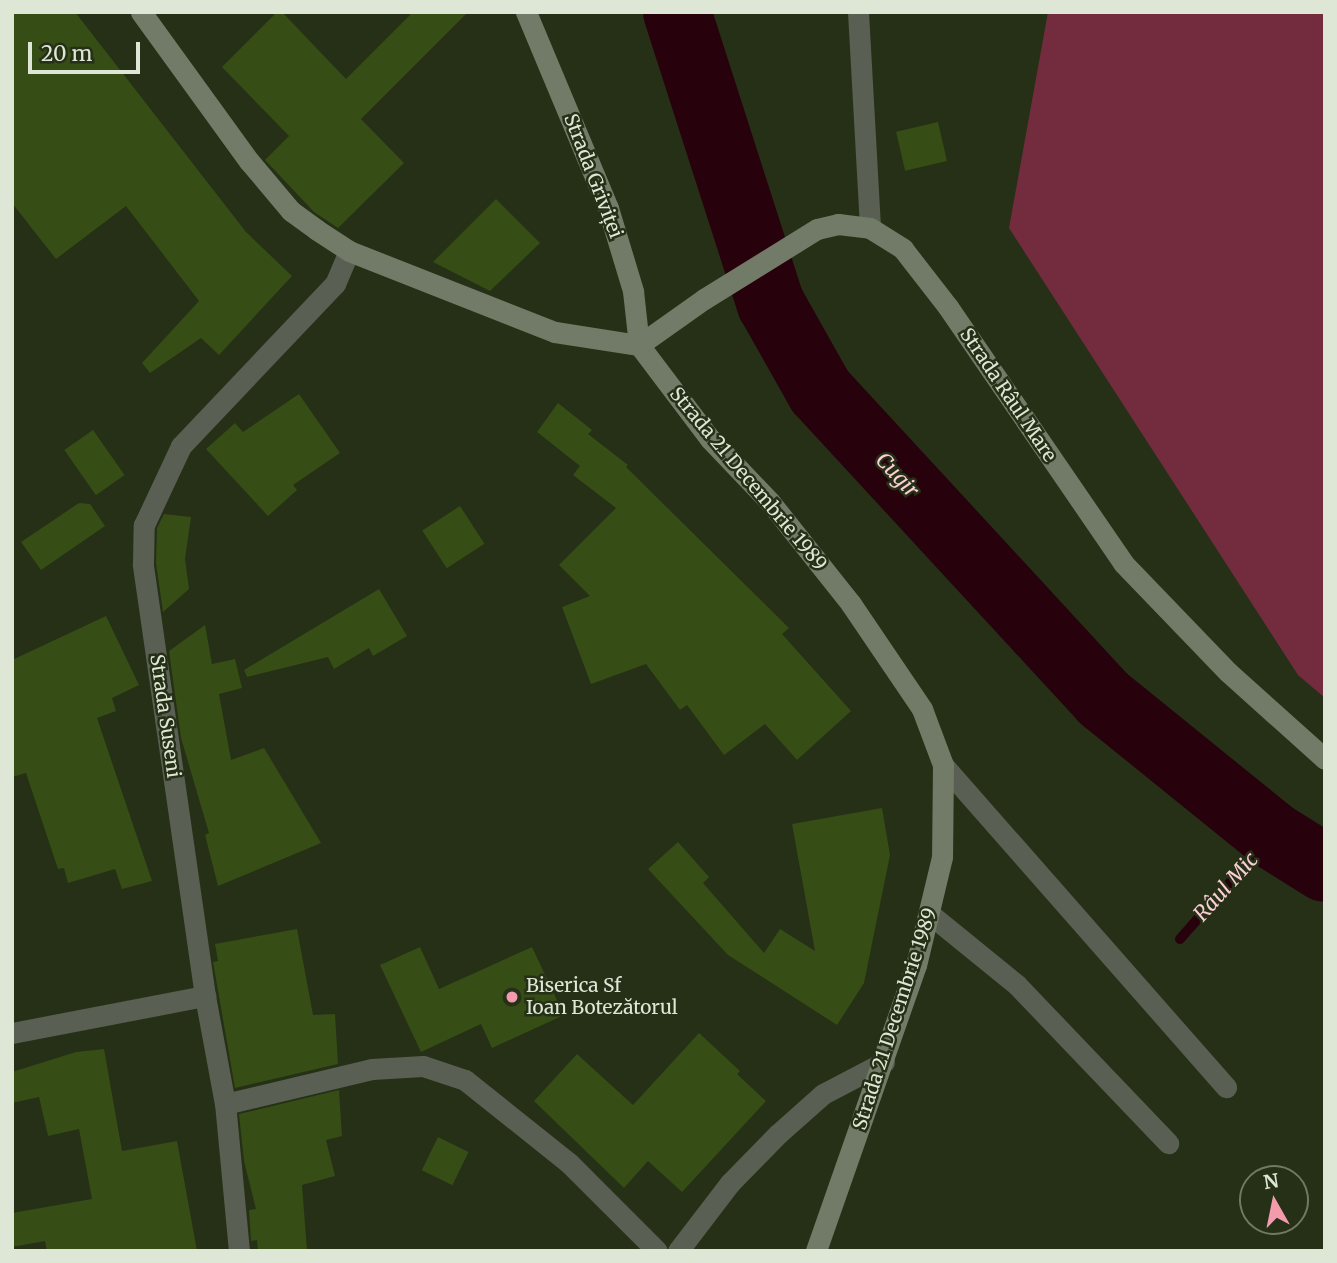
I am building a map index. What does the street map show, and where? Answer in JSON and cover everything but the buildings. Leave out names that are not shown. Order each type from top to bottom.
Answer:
[{"type":"street","points":[[141,12],[249,161],[291,211],[349,251],[555,332],[639,345]]},
{"type":"street","name":"Strada Griviței","points":[[526,12],[608,208],[633,291],[639,345]]},
{"type":"street","points":[[859,12],[870,228]]},
{"type":"street","name":"Strada Râul Mare","points":[[639,345],[721,288],[817,229],[838,224],[870,228],[902,249],[948,307],[1123,564],[1228,672],[1325,760]]},
{"type":"street","name":"Strada Suseni","points":[[239,1251],[225,1104],[205,996],[143,564],[144,525],[181,446],[328,293],[335,284],[349,251]]},
{"type":"street","name":"Strada 21 Decembrie 1989","points":[[639,345],[710,439],[770,502],[851,604],[922,709],[943,765],[942,858],[930,915],[884,1062],[816,1251]]},
{"type":"street","points":[[943,765],[1226,1087]]},
{"type":"street","points":[[930,915],[1017,985],[1168,1143]]},
{"type":"street","points":[[12,1033],[205,996]]},
{"type":"street","points":[[678,1251],[730,1184],[778,1134],[823,1094],[884,1062]]},
{"type":"street","points":[[225,1104],[372,1069],[423,1066],[465,1080],[569,1163],[657,1251]]},
{"type":"shaded area","points":[[1048,12],[1325,12],[1325,698],[1298,675],[1009,228]]},
{"type":"waterway","name":"Cugir","points":[[677,12],[771,304],[820,391],[1103,698],[1272,835],[1325,868]]},
{"type":"waterway","name":"Râul Mic","points":[[1180,939],[1272,835]]},
{"type":"place","name":"Biserica Sf Ioan Botezătorul","points":[[512,997]]}]
